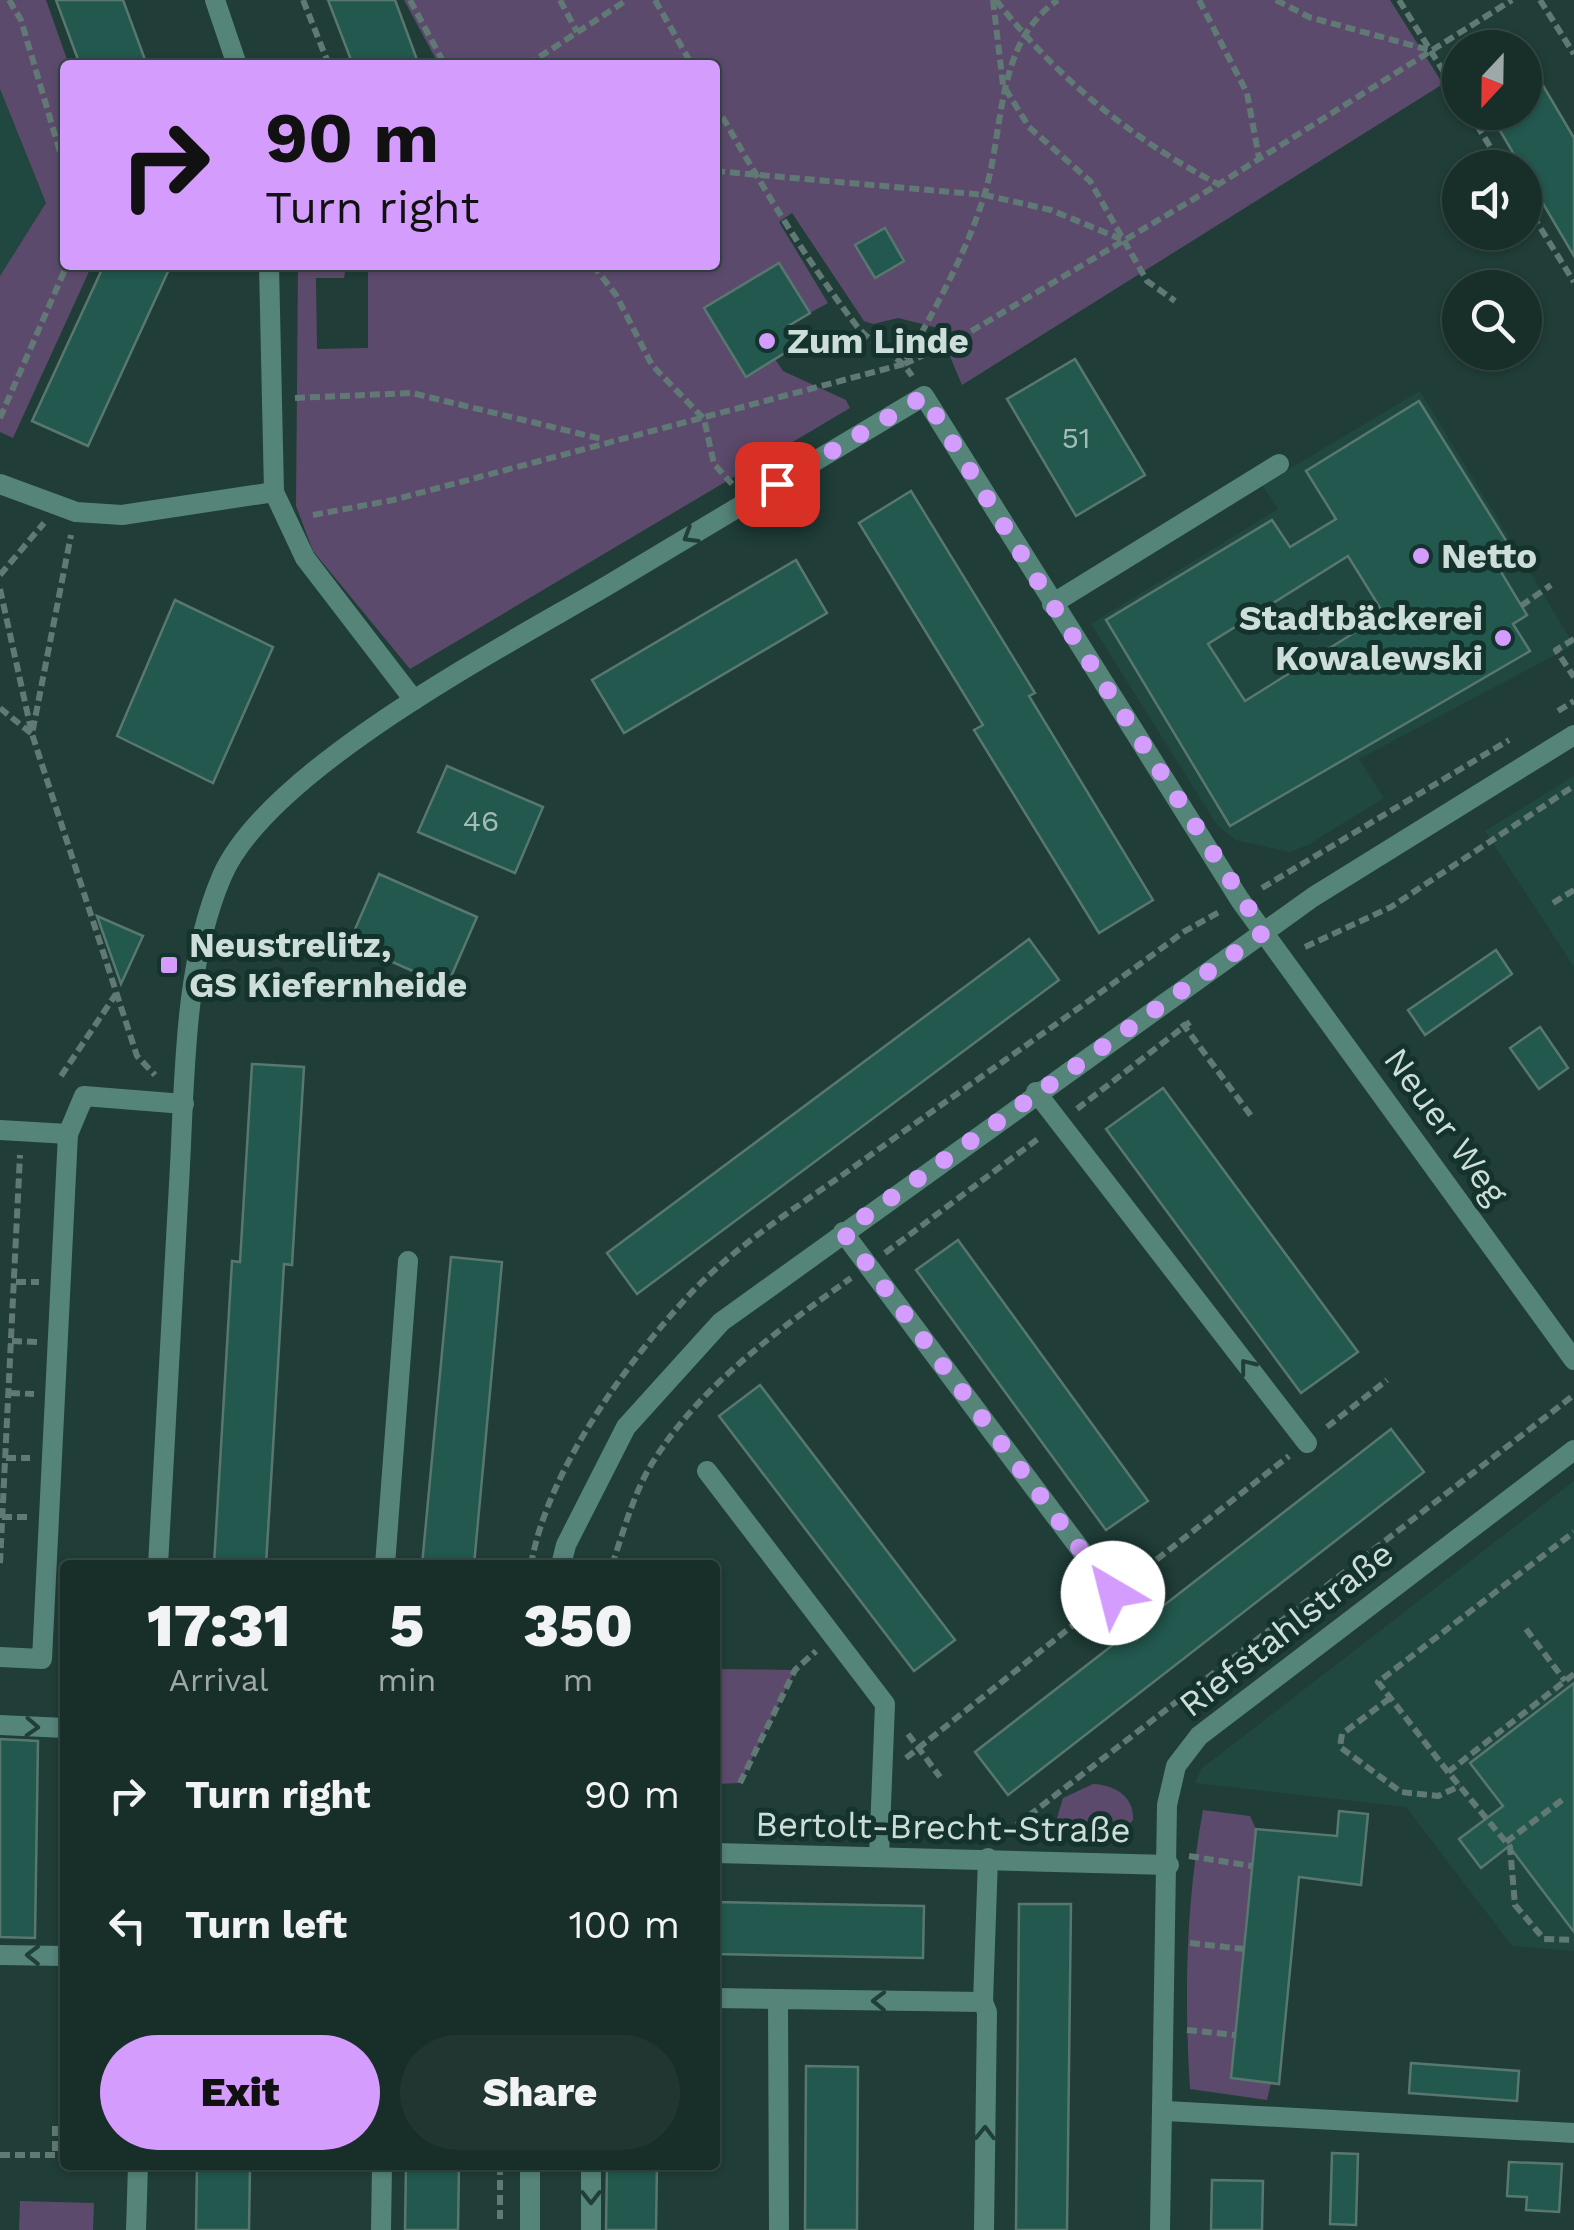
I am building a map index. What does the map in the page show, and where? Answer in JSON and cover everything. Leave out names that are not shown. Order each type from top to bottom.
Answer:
[{"type":"street","points":[[215,0],[235,60]]},
{"type":"street","points":[[269,270],[268,399],[274,492],[305,558],[414,700]]},
{"type":"street","points":[[158,1560],[184,1104],[196,979],[223,875],[240,846],[276,805],[414,700],[924,396]]},
{"type":"street","name":"Neuer Weg","points":[[924,396],[1052,604],[1264,932],[1574,1360]]},
{"type":"street","points":[[1052,604],[1279,464]]},
{"type":"street","points":[[0,484],[54,507],[122,515],[274,492]]},
{"type":"street","points":[[563,1560],[566,1545],[626,1427],[720,1322],[1264,932],[1574,735]]},
{"type":"street","points":[[1036,1092],[1306,1443]]},
{"type":"street","points":[[0,1657],[42,1659],[68,1134],[84,1096],[184,1104]]},
{"type":"street","points":[[10,1131],[68,1134]]},
{"type":"street","points":[[843,1232],[1113,1593]]},
{"type":"street","points":[[385,1560],[408,1261]]},
{"type":"street","name":"Riefstahlstraße","points":[[1160,2230],[1166,2111],[1169,1786],[1176,1766],[1199,1736],[1574,1450]]},
{"type":"street","points":[[707,1471],[885,1704],[879,1856]]},
{"type":"street","points":[[0,1725],[60,1728]]},
{"type":"street","name":"Bertolt-Brecht-Straße","points":[[720,1854],[1169,1859]]},
{"type":"street","points":[[984,2230],[987,2012],[983,2002],[988,1858]]},
{"type":"street","points":[[0,1954],[60,1956]]},
{"type":"street","points":[[720,1998],[983,2002]]},
{"type":"street","points":[[778,1999],[779,2230]]},
{"type":"street","points":[[1166,2111],[1574,2132]]},
{"type":"street","points":[[136,2230],[138,2170]]},
{"type":"street","points":[[381,2230],[382,2170]]},
{"type":"street","points":[[530,2170],[530,2230]]},
{"type":"street","points":[[591,2170],[591,2230]]},
{"type":"path","points":[[9,0],[21,20],[60,152]]},
{"type":"path","points":[[303,0],[327,60]]},
{"type":"path","points":[[410,0],[442,60]]},
{"type":"path","points":[[560,0],[577,32]]},
{"type":"path","points":[[535,60],[627,0]]},
{"type":"path","points":[[655,0],[689,60]]},
{"type":"path","points":[[994,0],[1026,39],[1082,92],[1174,161],[1219,184]]},
{"type":"path","points":[[904,364],[935,310],[985,195],[1003,85],[994,0]]},
{"type":"path","points":[[1003,85],[1040,12],[1058,0]]},
{"type":"path","points":[[1199,0],[1248,93],[1259,159]]},
{"type":"path","points":[[1276,0],[1328,23],[1430,50]]},
{"type":"path","points":[[1399,0],[1442,69]]},
{"type":"path","points":[[287,520],[393,500],[606,440],[704,419],[904,364],[953,342],[1219,184],[1512,0]]},
{"type":"path","points":[[1540,0],[1574,54]]},
{"type":"path","points":[[1003,85],[1029,127],[1090,181],[1147,281],[1175,301]]},
{"type":"path","points":[[720,113],[757,177],[858,328],[904,364],[924,396]]},
{"type":"path","points":[[720,172],[985,195],[1051,210],[1122,239]]},
{"type":"path","points":[[1542,230],[1574,282]]},
{"type":"path","points":[[0,418],[65,270]]},
{"type":"path","points":[[597,270],[616,295],[652,365],[704,419],[714,464],[747,502]]},
{"type":"path","points":[[268,399],[412,393],[606,440]]},
{"type":"path","points":[[0,575],[33,542],[54,507]]},
{"type":"path","points":[[32,734],[76,512]]},
{"type":"path","points":[[1521,606],[1552,585]]},
{"type":"path","points":[[0,589],[32,734],[137,1056],[184,1104]]},
{"type":"path","points":[[1574,639],[1556,650],[1574,677]]},
{"type":"path","points":[[0,708],[32,734]]},
{"type":"path","points":[[1554,903],[1574,890]]},
{"type":"path","points":[[62,1076],[116,993]]},
{"type":"path","points":[[1166,1002],[1233,1086],[1252,1118]]},
{"type":"path","points":[[0,1563],[10,1131]]},
{"type":"path","points":[[1000,1839],[1574,1395]]},
{"type":"path","points":[[1574,1532],[1378,1682],[1506,1842],[1515,1905],[1544,1939],[1574,1940]]},
{"type":"path","points":[[1526,1629],[1565,1681]]},
{"type":"path","points":[[740,1783],[795,1670],[832,1638]]},
{"type":"path","points":[[1448,1772],[1574,1674]]},
{"type":"path","points":[[1390,1698],[1342,1734],[1340,1747],[1401,1792],[1438,1796],[1460,1786]]},
{"type":"path","points":[[1506,1842],[1566,1797]]},
{"type":"path","points":[[1169,1859],[1252,1866]]},
{"type":"path","points":[[1168,1940],[1244,1949]]},
{"type":"path","points":[[1167,2027],[1236,2035]]},
{"type":"path","points":[[54,2126],[55,2155]]},
{"type":"path","points":[[0,2155],[60,2155]]},
{"type":"path","points":[[500,2170],[500,2230]]},
{"type":"shaded area","points":[[0,0],[46,0],[67,60],[60,60],[60,270],[90,270],[13,438],[0,432],[0,276],[46,203],[0,89]]},
{"type":"shaded area","points":[[404,0],[1390,0],[1442,85],[962,385],[938,328],[898,318],[873,324],[864,321],[792,213],[779,222],[828,303],[810,313],[779,263],[705,308],[775,359],[783,371],[846,400],[850,408],[410,669],[313,551],[296,506],[298,270],[345,270],[344,278],[316,278],[317,349],[368,348],[368,270],[720,270],[720,60],[436,60]]},
{"type":"shaded area","points":[[0,90],[46,203],[0,276]]},
{"type":"shaded area","points":[[1420,391],[1574,645],[1359,759],[1384,798],[1308,845],[1290,852],[1235,840],[1217,825],[1091,624],[1278,509],[1262,485]]},
{"type":"shaded area","points":[[1574,776],[1574,967],[1485,831]]},
{"type":"shaded area","points":[[1574,1481],[1574,1951],[1512,1946],[1406,1807],[1195,1783],[1201,1769]]},
{"type":"shaded area","points":[[720,1669],[795,1670],[740,1783],[720,1784]]},
{"type":"shaded area","points":[[1093,1784],[1109,1787],[1127,1798],[1133,1820],[1122,1833],[1080,1832],[1057,1818],[1063,1798]]},
{"type":"shaded area","points":[[1203,1810],[1250,1816],[1256,1829],[1231,2078],[1271,2083],[1267,2100],[1190,2089],[1188,1949]]},
{"type":"shaded area","points":[[20,2201],[94,2203],[93,2230],[19,2230]]},
{"type":"building","points":[[56,0],[123,0],[145,60],[78,60]]},
{"type":"building","points":[[328,0],[395,0],[417,60],[351,60]]},
{"type":"building","points":[[1542,84],[1574,138],[1574,256],[1542,202],[1542,150],[1511,150],[1500,130],[1542,130]]},
{"type":"building","points":[[885,228],[904,261],[875,278],[855,245]]},
{"type":"building","points":[[779,263],[810,313],[785,328],[796,346],[746,377],[704,308]]},
{"type":"building","points":[[102,270],[169,270],[88,446],[32,421]]},
{"type":"building","points":[[1075,359],[1145,475],[1076,516],[1007,399]]},
{"type":"building","points":[[1419,401],[1510,547],[1492,557],[1527,615],[1513,624],[1530,651],[1230,826],[1106,620],[1272,520],[1290,547],[1336,519],[1306,471]],"holes":[[[1348,556],[1384,614],[1245,701],[1208,644]]]},
{"type":"building","points":[[911,491],[1035,693],[1029,696],[1153,900],[1099,933],[974,730],[983,725],[859,523]]},
{"type":"building","points":[[796,560],[827,613],[624,733],[592,680]]},
{"type":"building","points":[[175,600],[273,647],[213,783],[117,736]]},
{"type":"building","points":[[447,766],[543,807],[515,873],[418,832]]},
{"type":"building","points":[[379,874],[477,917],[447,986],[349,943]]},
{"type":"building","points":[[97,916],[143,936],[121,984]]},
{"type":"building","points":[[1029,939],[1059,980],[637,1294],[607,1253]]},
{"type":"building","points":[[1496,950],[1512,974],[1425,1035],[1408,1010]]},
{"type":"building","points":[[1540,1027],[1568,1068],[1539,1089],[1510,1048]]},
{"type":"building","points":[[252,1064],[304,1067],[292,1265],[284,1264],[266,1560],[214,1560],[232,1261],[240,1262]]},
{"type":"building","points":[[1163,1088],[1358,1352],[1301,1393],[1106,1129]]},
{"type":"building","points":[[958,1240],[1148,1501],[1106,1530],[916,1270]]},
{"type":"building","points":[[451,1257],[502,1262],[474,1560],[422,1560]]},
{"type":"building","points":[[760,1385],[955,1640],[914,1671],[719,1416]]},
{"type":"building","points":[[1391,1429],[1424,1472],[1008,1795],[975,1752]]},
{"type":"building","points":[[1574,1683],[1574,1932],[1509,1846],[1481,1868],[1459,1839],[1503,1806],[1470,1763]]},
{"type":"building","points":[[0,1739],[38,1741],[35,1938],[0,1937]]},
{"type":"building","points":[[1339,1811],[1368,1814],[1361,1885],[1299,1877],[1279,2084],[1231,2078],[1256,1829],[1337,1836]]},
{"type":"building","points":[[720,1902],[924,1906],[923,1958],[720,1954]]},
{"type":"building","points":[[1019,1904],[1071,1904],[1067,2230],[1016,2230]]},
{"type":"building","points":[[1411,2063],[1519,2071],[1517,2101],[1409,2093]]},
{"type":"building","points":[[806,2066],[858,2067],[857,2230],[805,2230]]},
{"type":"building","points":[[1332,2153],[1358,2154],[1356,2225],[1330,2224]]},
{"type":"building","points":[[1509,2162],[1562,2164],[1559,2212],[1526,2210],[1527,2197],[1507,2196]]},
{"type":"building","points":[[197,2170],[250,2170],[249,2230],[196,2230]]},
{"type":"building","points":[[406,2170],[459,2170],[458,2230],[405,2230]]},
{"type":"building","points":[[607,2170],[657,2170],[656,2230],[606,2230]]},
{"type":"building","points":[[1212,2180],[1263,2181],[1262,2230],[1211,2230]]},
{"type":"place","name":"Zum Linde","points":[[767,341]]},
{"type":"place","name":"Netto","points":[[1421,556]]},
{"type":"place","name":"Stadtbäckerei Kowalewski","points":[[1503,638]]},
{"type":"place","name":"Neustrelitz, GS Kiefernheide","points":[[169,965]]},
{"type":"route","points":[[777,484],[924,396],[1052,604],[1264,932],[843,1232],[1113,1593]]}]
